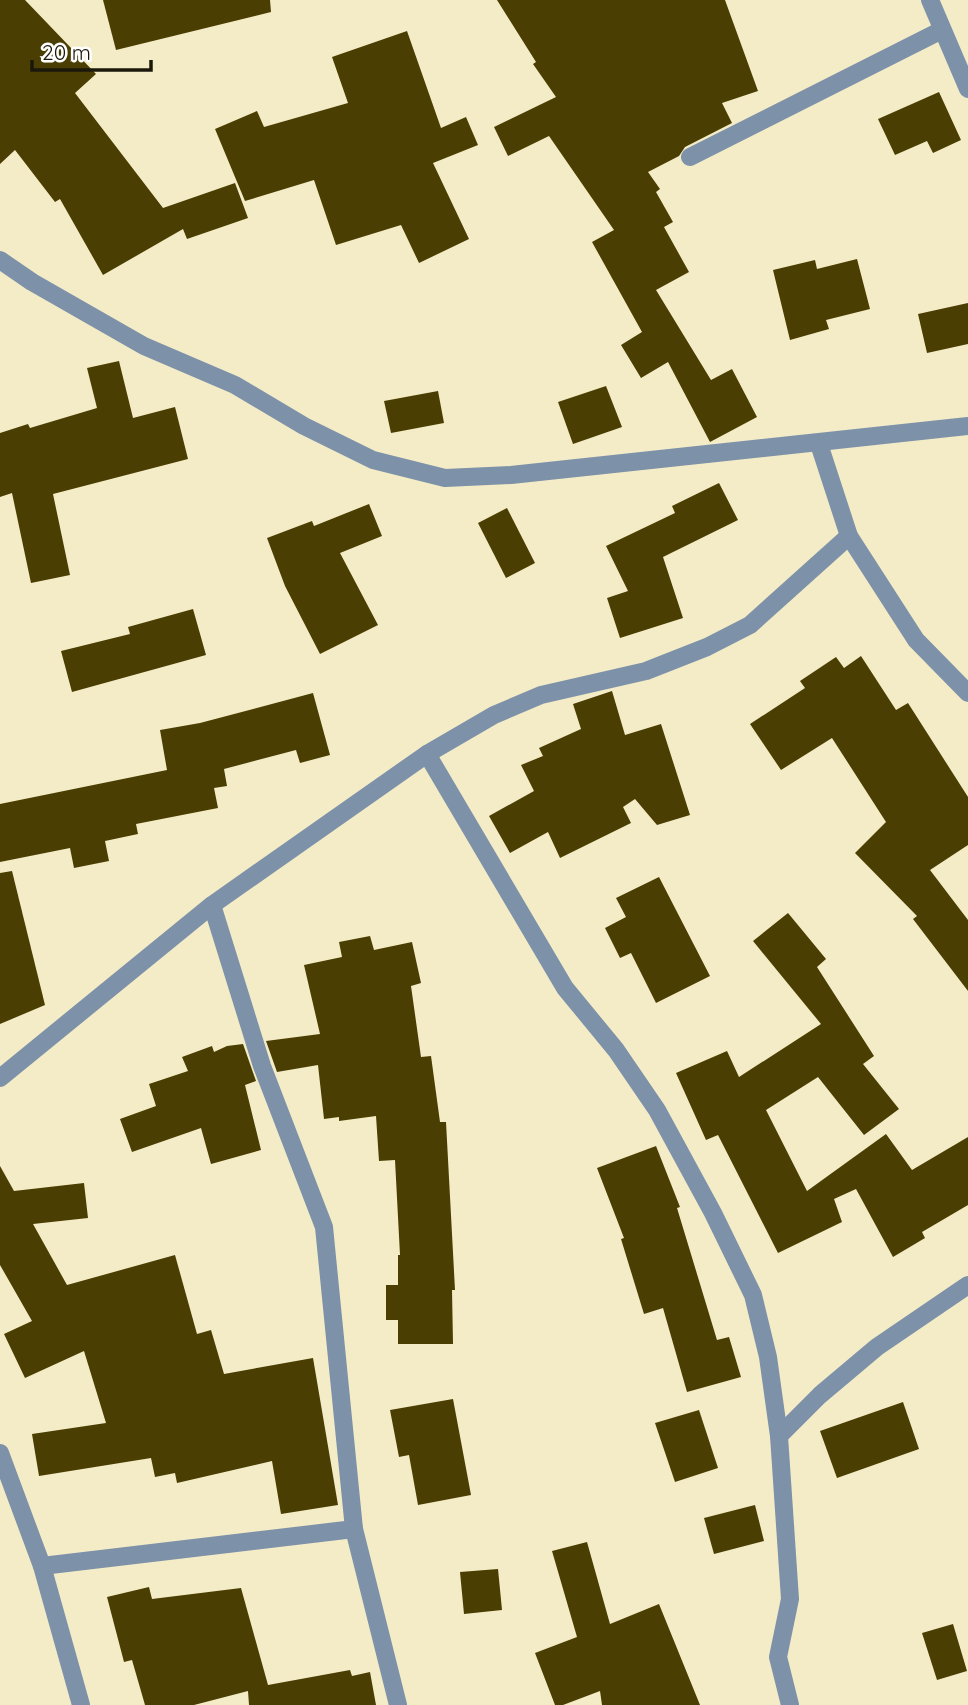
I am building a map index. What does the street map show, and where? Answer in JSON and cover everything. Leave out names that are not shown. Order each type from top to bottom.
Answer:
[{"type":"street","points":[[930,0],[968,89]]},
{"type":"street","points":[[690,157],[942,30]]},
{"type":"street","points":[[0,260],[32,282],[144,346],[235,386],[304,426],[373,460],[445,478],[511,475],[968,426]]},
{"type":"street","points":[[818,444],[849,536],[916,640],[968,693]]},
{"type":"street","points":[[0,1078],[212,905],[427,754],[494,715],[541,695],[646,671],[707,647],[750,625],[849,536]]},
{"type":"street","points":[[427,754],[565,988],[616,1050],[657,1110],[713,1213],[753,1295],[768,1357],[779,1436],[790,1599],[778,1657],[790,1705]]},
{"type":"street","points":[[212,905],[262,1066],[324,1227],[354,1529],[398,1705]]},
{"type":"street","points":[[779,1436],[820,1395],[877,1346],[968,1285]]},
{"type":"street","points":[[0,1453],[42,1566],[81,1705]]},
{"type":"street","points":[[42,1566],[354,1529]]},
{"type":"building","points":[[0,0],[25,0],[96,74],[75,93],[163,208],[235,183],[248,218],[187,239],[183,229],[103,275],[60,199],[55,202],[15,150],[0,164]]},
{"type":"building","points":[[103,0],[270,0],[271,12],[116,50]]},
{"type":"building","points":[[497,0],[725,0],[758,91],[722,103],[732,123],[685,147],[679,156],[648,172],[660,189],[656,192],[673,222],[664,227],[689,272],[656,290],[711,380],[732,369],[757,417],[710,442],[668,362],[641,378],[621,345],[642,332],[592,242],[614,230],[549,136],[508,156],[494,127],[556,97],[533,64],[536,62]]},
{"type":"building","points":[[407,31],[441,128],[466,117],[478,145],[433,163],[469,239],[419,263],[401,225],[336,245],[314,180],[245,201],[215,129],[257,111],[264,127],[348,103],[332,57]]},
{"type":"building","points":[[939,92],[961,140],[933,153],[927,141],[895,155],[878,119]]},
{"type":"building","points":[[857,259],[870,309],[826,320],[829,329],[790,340],[773,270],[815,260],[817,269]]},
{"type":"building","points":[[968,303],[968,344],[927,353],[918,314]]},
{"type":"building","points":[[119,361],[133,418],[175,407],[188,459],[53,494],[70,575],[31,583],[12,493],[0,497],[0,433],[28,424],[30,428],[97,408],[87,368]]},
{"type":"building","points":[[606,386],[622,427],[573,444],[558,402]]},
{"type":"building","points":[[438,391],[444,423],[391,433],[384,401]]},
{"type":"building","points":[[719,483],[738,520],[663,557],[683,618],[620,638],[607,598],[628,591],[606,546],[675,513],[672,506]]},
{"type":"building","points":[[369,504],[382,536],[340,553],[378,625],[320,654],[285,586],[267,538],[312,521],[314,526]]},
{"type":"building","points":[[507,508],[535,563],[506,578],[478,523]]},
{"type":"building","points":[[193,609],[206,655],[72,692],[61,651],[130,634],[128,627]]},
{"type":"building","points":[[861,656],[896,710],[908,703],[968,797],[968,845],[930,870],[968,920],[968,991],[913,919],[917,916],[855,853],[886,822],[832,738],[781,770],[750,724],[805,688],[800,681],[836,657],[844,668]]},
{"type":"building","points":[[612,691],[625,735],[661,724],[690,815],[657,825],[635,799],[623,807],[631,823],[560,858],[548,832],[510,853],[489,816],[534,791],[521,765],[543,756],[539,748],[581,729],[573,704]]},
{"type":"building","points":[[313,693],[330,755],[300,763],[296,750],[224,769],[227,786],[214,788],[218,808],[136,824],[138,834],[105,841],[109,861],[74,868],[70,848],[0,862],[0,804],[167,770],[160,730],[200,723]]},
{"type":"building","points":[[12,871],[45,1005],[0,1024],[0,873]]},
{"type":"building","points":[[659,877],[710,976],[656,1003],[631,953],[620,958],[605,928],[626,917],[616,898]]},
{"type":"building","points":[[788,913],[826,959],[817,967],[874,1056],[863,1064],[899,1109],[864,1135],[818,1077],[766,1110],[807,1191],[886,1134],[912,1170],[968,1137],[968,1205],[922,1232],[925,1238],[893,1257],[856,1189],[834,1199],[842,1222],[778,1253],[718,1135],[706,1140],[676,1073],[727,1051],[739,1077],[821,1024],[753,941]]},
{"type":"building","points":[[370,936],[374,950],[412,942],[421,983],[411,986],[421,1057],[431,1056],[440,1122],[446,1122],[455,1290],[452,1290],[453,1344],[398,1344],[398,1320],[386,1320],[386,1285],[398,1285],[400,1255],[395,1160],[379,1161],[376,1116],[339,1121],[339,1117],[324,1119],[318,1065],[277,1072],[266,1041],[320,1034],[304,965],[342,957],[339,942]]},
{"type":"building","points":[[243,1044],[256,1081],[245,1085],[261,1150],[211,1164],[201,1128],[132,1152],[120,1119],[156,1106],[149,1084],[188,1071],[182,1057],[212,1046],[214,1052],[227,1046]]},
{"type":"building","points":[[656,1146],[680,1207],[677,1208],[717,1340],[729,1337],[741,1377],[687,1392],[663,1308],[644,1314],[621,1239],[624,1238],[597,1168]]},
{"type":"building","points":[[0,1166],[14,1191],[84,1183],[88,1218],[33,1224],[67,1285],[175,1255],[197,1334],[211,1330],[224,1374],[313,1358],[338,1505],[281,1514],[272,1461],[177,1483],[175,1473],[155,1477],[151,1458],[39,1476],[32,1434],[106,1423],[84,1351],[25,1378],[4,1334],[32,1321],[0,1265]]},
{"type":"building","points":[[453,1399],[471,1495],[418,1505],[409,1455],[399,1457],[390,1410]]},
{"type":"building","points":[[903,1402],[919,1449],[837,1478],[820,1431]]},
{"type":"building","points":[[699,1410],[718,1468],[675,1482],[655,1423]]},
{"type":"building","points":[[755,1505],[764,1541],[714,1554],[704,1518]]},
{"type":"building","points":[[587,1542],[610,1624],[659,1604],[700,1705],[602,1705],[600,1691],[563,1705],[555,1705],[535,1653],[577,1637],[552,1551]]},
{"type":"building","points":[[498,1569],[502,1610],[464,1614],[460,1572]]},
{"type":"building","points":[[149,1587],[152,1599],[241,1588],[268,1685],[350,1670],[352,1676],[370,1672],[376,1705],[249,1705],[248,1691],[194,1705],[145,1705],[132,1660],[124,1662],[107,1597]]},
{"type":"building","points":[[953,1624],[967,1671],[937,1680],[922,1633]]}]
